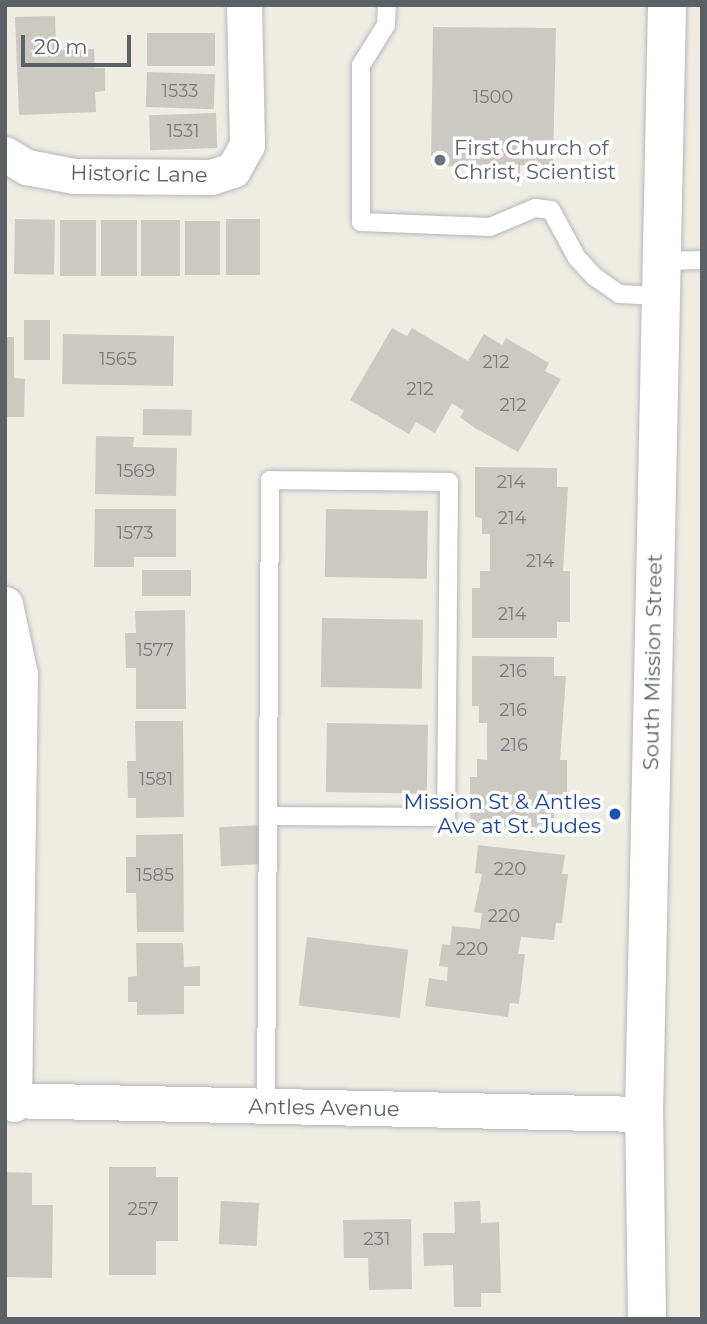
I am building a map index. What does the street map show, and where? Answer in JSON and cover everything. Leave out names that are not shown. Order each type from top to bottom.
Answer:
[{"type":"main road","name":"South Mission Street","points":[[647,1319],[643,1114],[667,5]]},
{"type":"street","name":"Historic Lane","points":[[5,154],[27,167],[74,176],[211,177],[233,170],[247,145],[244,5]]},
{"type":"street","points":[[5,604],[19,662],[13,724],[10,1102]]},
{"type":"street","name":"Antles Avenue","points":[[10,1102],[643,1114]]},
{"type":"lane","points":[[387,5],[386,25],[361,65],[361,222],[490,227],[535,208],[551,210],[577,258],[595,277],[619,295],[702,260]]},
{"type":"lane","points":[[266,1107],[270,480],[449,482],[446,817],[268,816]]},
{"type":"building","points":[[55,16],[56,50],[94,49],[95,68],[105,68],[105,91],[95,92],[96,112],[19,115],[15,17]]},
{"type":"building","points":[[433,27],[556,28],[553,166],[520,165],[520,177],[487,177],[487,167],[431,166]]},
{"type":"building","points":[[147,33],[215,33],[215,66],[147,66]]},
{"type":"building","points":[[147,72],[215,74],[214,109],[146,107]]},
{"type":"building","points":[[216,113],[217,148],[150,150],[149,115]]},
{"type":"building","points":[[15,219],[55,220],[54,275],[14,274]]},
{"type":"building","points":[[226,219],[260,219],[260,275],[226,275]]},
{"type":"building","points":[[60,220],[96,220],[96,276],[60,276]]},
{"type":"building","points":[[101,220],[137,220],[137,276],[101,276]]},
{"type":"building","points":[[141,220],[180,220],[180,276],[141,276]]},
{"type":"building","points":[[185,221],[220,221],[220,275],[185,275]]},
{"type":"building","points":[[24,320],[50,320],[50,360],[24,360]]},
{"type":"building","points":[[392,328],[407,336],[412,328],[468,361],[484,334],[502,345],[506,338],[549,363],[545,371],[561,379],[518,452],[460,417],[464,411],[452,403],[435,433],[416,422],[409,434],[350,400]]},
{"type":"building","points":[[63,334],[174,336],[173,386],[62,384]]},
{"type":"building","points":[[5,337],[14,337],[14,378],[25,379],[24,417],[5,417]]},
{"type":"building","points":[[143,409],[192,410],[192,436],[143,435]]},
{"type":"building","points":[[96,436],[134,437],[133,447],[177,448],[176,496],[95,494]]},
{"type":"building","points":[[475,467],[557,468],[557,487],[568,487],[563,571],[570,571],[570,622],[557,622],[557,638],[472,638],[472,588],[480,588],[480,571],[490,571],[490,534],[482,534],[482,518],[475,517]]},
{"type":"building","points":[[95,509],[176,509],[176,557],[134,557],[134,567],[94,567]]},
{"type":"building","points":[[326,509],[428,511],[427,579],[325,577]]},
{"type":"building","points":[[142,570],[191,570],[191,596],[142,596]]},
{"type":"building","points":[[185,610],[186,709],[136,709],[136,668],[126,668],[125,633],[136,633],[135,611]]},
{"type":"building","points":[[322,618],[423,620],[422,689],[321,687]]},
{"type":"building","points":[[472,656],[554,657],[554,676],[566,676],[560,760],[567,760],[567,811],[554,811],[554,827],[470,827],[470,777],[477,777],[477,759],[487,760],[487,723],[479,723],[479,706],[472,706]]},
{"type":"building","points":[[135,721],[183,721],[184,817],[136,818],[136,798],[128,798],[127,761],[136,761]]},
{"type":"building","points":[[327,723],[428,725],[427,794],[326,792]]},
{"type":"building","points":[[262,825],[264,864],[221,866],[219,827]]},
{"type":"building","points":[[183,834],[184,932],[137,932],[136,893],[126,893],[126,857],[136,857],[136,835]]},
{"type":"building","points":[[478,845],[565,855],[562,874],[568,874],[562,923],[556,923],[554,940],[521,937],[518,954],[525,954],[519,1004],[510,1003],[508,1017],[425,1006],[429,978],[447,981],[448,967],[439,966],[442,944],[450,945],[452,926],[480,929],[482,913],[474,912],[482,874],[475,873]]},
{"type":"building","points":[[307,937],[408,949],[400,1018],[299,1005]]},
{"type":"building","points":[[136,943],[183,943],[184,967],[200,966],[200,986],[184,986],[184,1014],[137,1015],[137,1002],[128,1002],[128,977],[137,976]]},
{"type":"building","points":[[109,1167],[156,1167],[156,1177],[178,1177],[178,1241],[156,1241],[156,1275],[109,1275]]},
{"type":"building","points":[[5,1172],[32,1173],[32,1205],[53,1205],[52,1278],[5,1277]]},
{"type":"building","points":[[221,1201],[259,1203],[257,1246],[219,1244]]},
{"type":"building","points":[[480,1201],[481,1223],[499,1222],[501,1293],[481,1293],[481,1307],[454,1307],[453,1265],[424,1266],[423,1233],[455,1233],[454,1202]]},
{"type":"building","points":[[411,1219],[412,1289],[369,1290],[368,1258],[344,1258],[343,1220]]},
{"type":"place","name":"First Church of Christ, Scientist","points":[[440,160]]},
{"type":"place","name":"Mission St & Antles Ave at St. Judes","points":[[615,814]]}]
